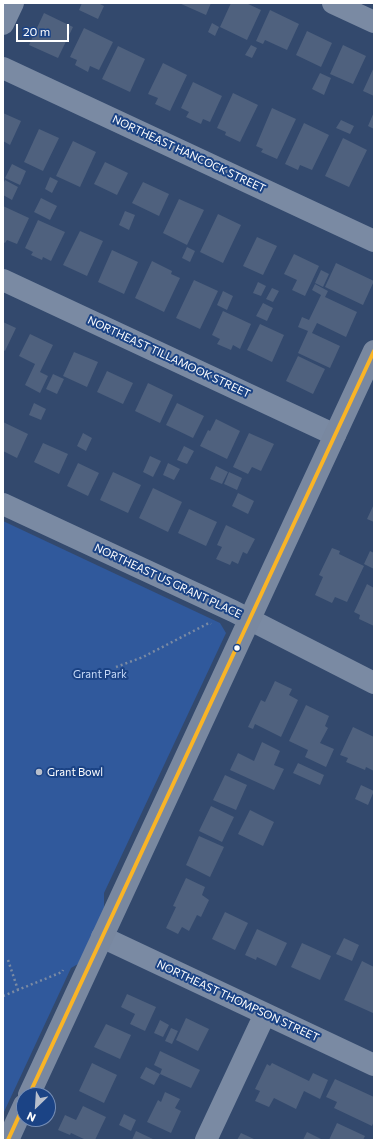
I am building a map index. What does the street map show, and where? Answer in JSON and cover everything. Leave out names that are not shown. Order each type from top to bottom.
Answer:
[{"type":"main road","points":[[33,1087],[374,351]]},
{"type":"main road","points":[[8,1140],[16,1122]]},
{"type":"street","points":[[3,24],[13,3]]},
{"type":"street","points":[[333,3],[374,22]]},
{"type":"street","name":"NORTHEAST HANCOCK STREET","points":[[3,68],[374,241]]},
{"type":"street","name":"NORTHEAST TILLAMOOK STREET","points":[[3,280],[335,435]]},
{"type":"street","name":"NORTHEAST US GRANT PLACE","points":[[3,504],[249,619],[374,683]]},
{"type":"street","name":"NORTHEAST THOMPSON STREET","points":[[102,938],[374,1064]]},
{"type":"street","points":[[206,1140],[265,1014]]},
{"type":"path","points":[[116,667],[143,657],[209,623],[214,625]]},
{"type":"path","points":[[8,960],[18,990]]},
{"type":"path","points":[[3,996],[62,972],[65,967]]},
{"type":"green space","name":"Grant Park","points":[[3,521],[220,623],[226,633],[104,893],[104,909],[78,964],[71,968],[3,1114]]},
{"type":"building","points":[[82,3],[98,3],[104,6],[98,19],[79,10]]},
{"type":"building","points":[[179,3],[211,3],[206,15]]},
{"type":"building","points":[[231,3],[246,3],[261,10],[247,40],[220,27]]},
{"type":"building","points":[[270,10],[299,24],[287,50],[265,40],[263,44],[256,41]]},
{"type":"building","points":[[44,13],[73,27],[58,58],[29,45]]},
{"type":"building","points":[[212,23],[219,27],[215,36],[208,32]]},
{"type":"building","points":[[84,28],[113,42],[99,70],[90,66],[88,72],[75,65],[77,60],[70,57]]},
{"type":"building","points":[[307,31],[332,43],[321,67],[296,55]]},
{"type":"building","points":[[251,45],[257,48],[252,58],[245,55]]},
{"type":"building","points":[[343,45],[366,56],[353,84],[330,74]]},
{"type":"building","points":[[118,46],[145,59],[130,92],[102,79]]},
{"type":"building","points":[[163,63],[187,75],[170,111],[155,104],[158,98],[148,94]]},
{"type":"building","points":[[374,67],[374,96],[363,91]]},
{"type":"building","points":[[320,73],[331,78],[324,95],[312,89]]},
{"type":"building","points":[[193,82],[222,96],[210,122],[203,119],[201,124],[186,117],[189,112],[181,108]]},
{"type":"building","points":[[233,93],[258,105],[240,142],[225,135],[226,132],[217,128]]},
{"type":"building","points":[[272,108],[296,119],[277,159],[261,152],[263,149],[256,146]]},
{"type":"building","points":[[374,112],[374,129],[368,126]]},
{"type":"building","points":[[3,113],[21,121],[10,145],[3,141]]},
{"type":"building","points":[[341,120],[354,126],[350,134],[336,128]]},
{"type":"building","points":[[304,123],[329,135],[312,170],[300,165],[298,170],[285,164]]},
{"type":"building","points":[[39,129],[59,138],[43,171],[24,162]]},
{"type":"building","points":[[343,138],[367,150],[349,187],[325,176]]},
{"type":"building","points":[[73,141],[96,152],[80,187],[56,176]]},
{"type":"building","points":[[105,162],[128,173],[117,195],[94,184]]},
{"type":"building","points":[[12,164],[26,171],[20,185],[5,178]]},
{"type":"building","points":[[50,177],[58,181],[52,193],[45,189]]},
{"type":"building","points":[[5,180],[18,187],[12,200],[3,195],[3,184]]},
{"type":"building","points":[[143,182],[169,194],[159,216],[132,203]]},
{"type":"building","points":[[41,198],[57,206],[50,220],[34,212]]},
{"type":"building","points":[[179,199],[204,210],[187,245],[163,233]]},
{"type":"building","points":[[3,206],[29,218],[17,244],[7,240],[5,243],[3,242]]},
{"type":"building","points":[[125,211],[135,215],[129,230],[119,225]]},
{"type":"building","points":[[218,214],[241,225],[223,263],[200,252]]},
{"type":"building","points":[[38,220],[65,232],[51,261],[43,257],[42,260],[31,255],[33,252],[25,248]]},
{"type":"building","points":[[80,231],[103,241],[87,276],[63,265]]},
{"type":"building","points":[[257,237],[277,246],[263,275],[243,266]]},
{"type":"building","points":[[187,247],[195,251],[190,262],[182,258]]},
{"type":"building","points":[[112,250],[138,262],[124,294],[98,282]]},
{"type":"building","points":[[294,254],[319,266],[305,296],[292,290],[297,280],[284,274]]},
{"type":"building","points":[[152,261],[172,271],[171,274],[180,278],[164,312],[135,298]]},
{"type":"building","points":[[336,263],[374,281],[363,305],[325,287]]},
{"type":"building","points":[[321,270],[329,274],[323,287],[315,283]]},
{"type":"building","points":[[194,280],[218,291],[200,329],[176,318]]},
{"type":"building","points":[[258,282],[266,286],[261,296],[253,293]]},
{"type":"building","points":[[315,284],[328,291],[325,297],[357,312],[346,337],[317,323],[312,333],[340,346],[330,368],[298,353],[308,331],[298,327],[302,317],[309,320],[321,295],[312,290]]},
{"type":"building","points":[[272,288],[279,291],[273,302],[266,299]]},
{"type":"building","points":[[223,291],[233,296],[227,310],[217,305]]},
{"type":"building","points":[[263,303],[273,308],[267,321],[256,316]]},
{"type":"building","points":[[223,311],[251,324],[240,349],[233,345],[231,350],[217,344],[220,339],[212,335]]},
{"type":"building","points":[[3,322],[16,328],[5,351],[3,350]]},
{"type":"building","points":[[260,324],[284,335],[272,362],[247,350]]},
{"type":"building","points":[[30,334],[53,345],[40,372],[48,376],[40,393],[25,385],[35,364],[19,356]]},
{"type":"building","points":[[74,352],[98,362],[87,387],[63,376]]},
{"type":"building","points":[[298,356],[325,369],[313,394],[286,381]]},
{"type":"building","points":[[107,371],[133,383],[123,404],[97,392]]},
{"type":"building","points":[[53,374],[64,379],[57,394],[46,389]]},
{"type":"building","points":[[148,383],[173,395],[160,423],[135,411]]},
{"type":"building","points":[[34,403],[46,409],[41,420],[29,415]]},
{"type":"building","points":[[177,403],[204,416],[193,438],[166,425]]},
{"type":"building","points":[[216,419],[240,431],[227,459],[200,446],[208,430],[210,431]]},
{"type":"building","points":[[3,422],[28,434],[17,458],[3,451]]},
{"type":"building","points":[[83,433],[92,438],[86,451],[77,446]]},
{"type":"building","points":[[249,433],[274,444],[261,471],[252,467],[248,474],[233,467]]},
{"type":"building","points":[[43,443],[68,454],[59,474],[34,462]]},
{"type":"building","points":[[184,446],[194,451],[187,464],[177,460]]},
{"type":"building","points":[[150,456],[161,461],[153,477],[143,472]]},
{"type":"building","points":[[78,463],[99,473],[88,496],[67,486]]},
{"type":"building","points":[[168,463],[180,469],[174,480],[163,475]]},
{"type":"building","points":[[216,466],[228,472],[222,484],[210,479]]},
{"type":"building","points":[[113,472],[141,485],[128,513],[100,500]]},
{"type":"building","points":[[229,472],[242,478],[237,490],[224,484]]},
{"type":"building","points":[[153,488],[182,502],[168,532],[139,518]]},
{"type":"building","points":[[238,493],[254,501],[248,514],[232,506]]},
{"type":"building","points":[[374,504],[374,522],[367,519]]},
{"type":"building","points":[[189,509],[217,522],[206,546],[178,533]]},
{"type":"building","points":[[226,525],[255,539],[247,554],[243,552],[238,564],[232,561],[230,565],[216,559],[222,547],[217,545]]},
{"type":"building","points":[[332,548],[340,551],[339,554],[364,566],[347,602],[335,597],[332,603],[315,595],[323,577],[319,575]]},
{"type":"building","points":[[370,551],[374,553],[374,569],[364,564]]},
{"type":"building","points":[[367,584],[374,588],[374,626],[359,619],[360,615],[354,612]]},
{"type":"building","points":[[275,681],[292,689],[289,695],[298,700],[281,737],[255,724],[253,729],[248,727],[261,700],[265,702]]},
{"type":"building","points":[[306,705],[329,716],[325,726],[328,728],[320,743],[334,749],[326,767],[305,757],[308,750],[289,741]]},
{"type":"building","points":[[353,727],[374,737],[374,771],[366,767],[365,770],[346,762],[348,758],[340,755]]},
{"type":"building","points":[[262,742],[280,751],[274,765],[284,769],[274,790],[230,770],[238,753],[254,761]]},
{"type":"building","points":[[298,763],[324,775],[320,785],[293,773]]},
{"type":"building","points":[[225,775],[247,785],[236,810],[213,800]]},
{"type":"building","points":[[361,785],[374,791],[368,805],[355,799]]},
{"type":"building","points":[[211,806],[234,817],[222,842],[199,831]]},
{"type":"building","points":[[250,810],[274,822],[263,846],[238,834]]},
{"type":"building","points":[[199,836],[224,847],[210,877],[186,865]]},
{"type":"building","points":[[186,878],[205,887],[202,895],[209,900],[201,917],[197,915],[189,931],[182,927],[178,934],[166,928],[176,907],[173,906]]},
{"type":"building","points":[[225,912],[248,923],[235,950],[212,939]]},
{"type":"building","points":[[257,929],[287,943],[276,966],[257,957],[256,960],[245,955]]},
{"type":"building","points":[[344,938],[359,945],[352,961],[336,954]]},
{"type":"building","points":[[302,943],[331,956],[320,980],[291,967]]},
{"type":"building","points":[[362,961],[374,967],[373,1013],[344,1000]]},
{"type":"building","points":[[127,994],[156,1007],[145,1031],[130,1024],[135,1014],[121,1007]]},
{"type":"building","points":[[186,1018],[209,1029],[198,1051],[176,1040]]},
{"type":"building","points":[[160,1020],[169,1025],[163,1037],[154,1033]]},
{"type":"building","points":[[106,1024],[131,1035],[120,1059],[94,1047]]},
{"type":"building","points":[[171,1028],[178,1031],[172,1044],[165,1041]]},
{"type":"building","points":[[160,1051],[200,1070],[191,1088],[160,1074],[162,1069],[154,1065]]},
{"type":"building","points":[[92,1063],[117,1075],[104,1103],[79,1091]]},
{"type":"building","points":[[272,1063],[309,1081],[313,1073],[328,1080],[320,1099],[304,1091],[296,1109],[274,1098],[269,1107],[255,1101],[260,1091],[255,1089],[267,1064],[270,1066]]},
{"type":"building","points":[[146,1067],[160,1074],[154,1085],[140,1078]]},
{"type":"building","points":[[335,1079],[374,1097],[374,1121],[372,1126],[334,1108],[337,1102],[326,1097]]},
{"type":"building","points":[[165,1092],[180,1099],[175,1108],[181,1111],[171,1133],[147,1122],[158,1100],[161,1102]]},
{"type":"building","points":[[83,1106],[106,1117],[95,1140],[86,1140],[71,1133],[70,1135],[58,1130],[65,1115],[76,1120]]},
{"type":"building","points":[[124,1114],[136,1120],[131,1131],[119,1125]]},
{"type":"building","points":[[337,1123],[365,1136],[363,1140],[329,1140]]},
{"type":"building","points":[[136,1131],[155,1140],[132,1140]]},
{"type":"building","points":[[307,1132],[323,1140],[303,1140]]},
{"type":"building","points":[[241,1133],[256,1140],[237,1140]]},
{"type":"transit line","points":[[33,1087],[374,351]]},
{"type":"transit line","points":[[8,1140],[16,1122]]},
{"type":"place","name":"Grant Bowl","points":[[39,772]]}]
